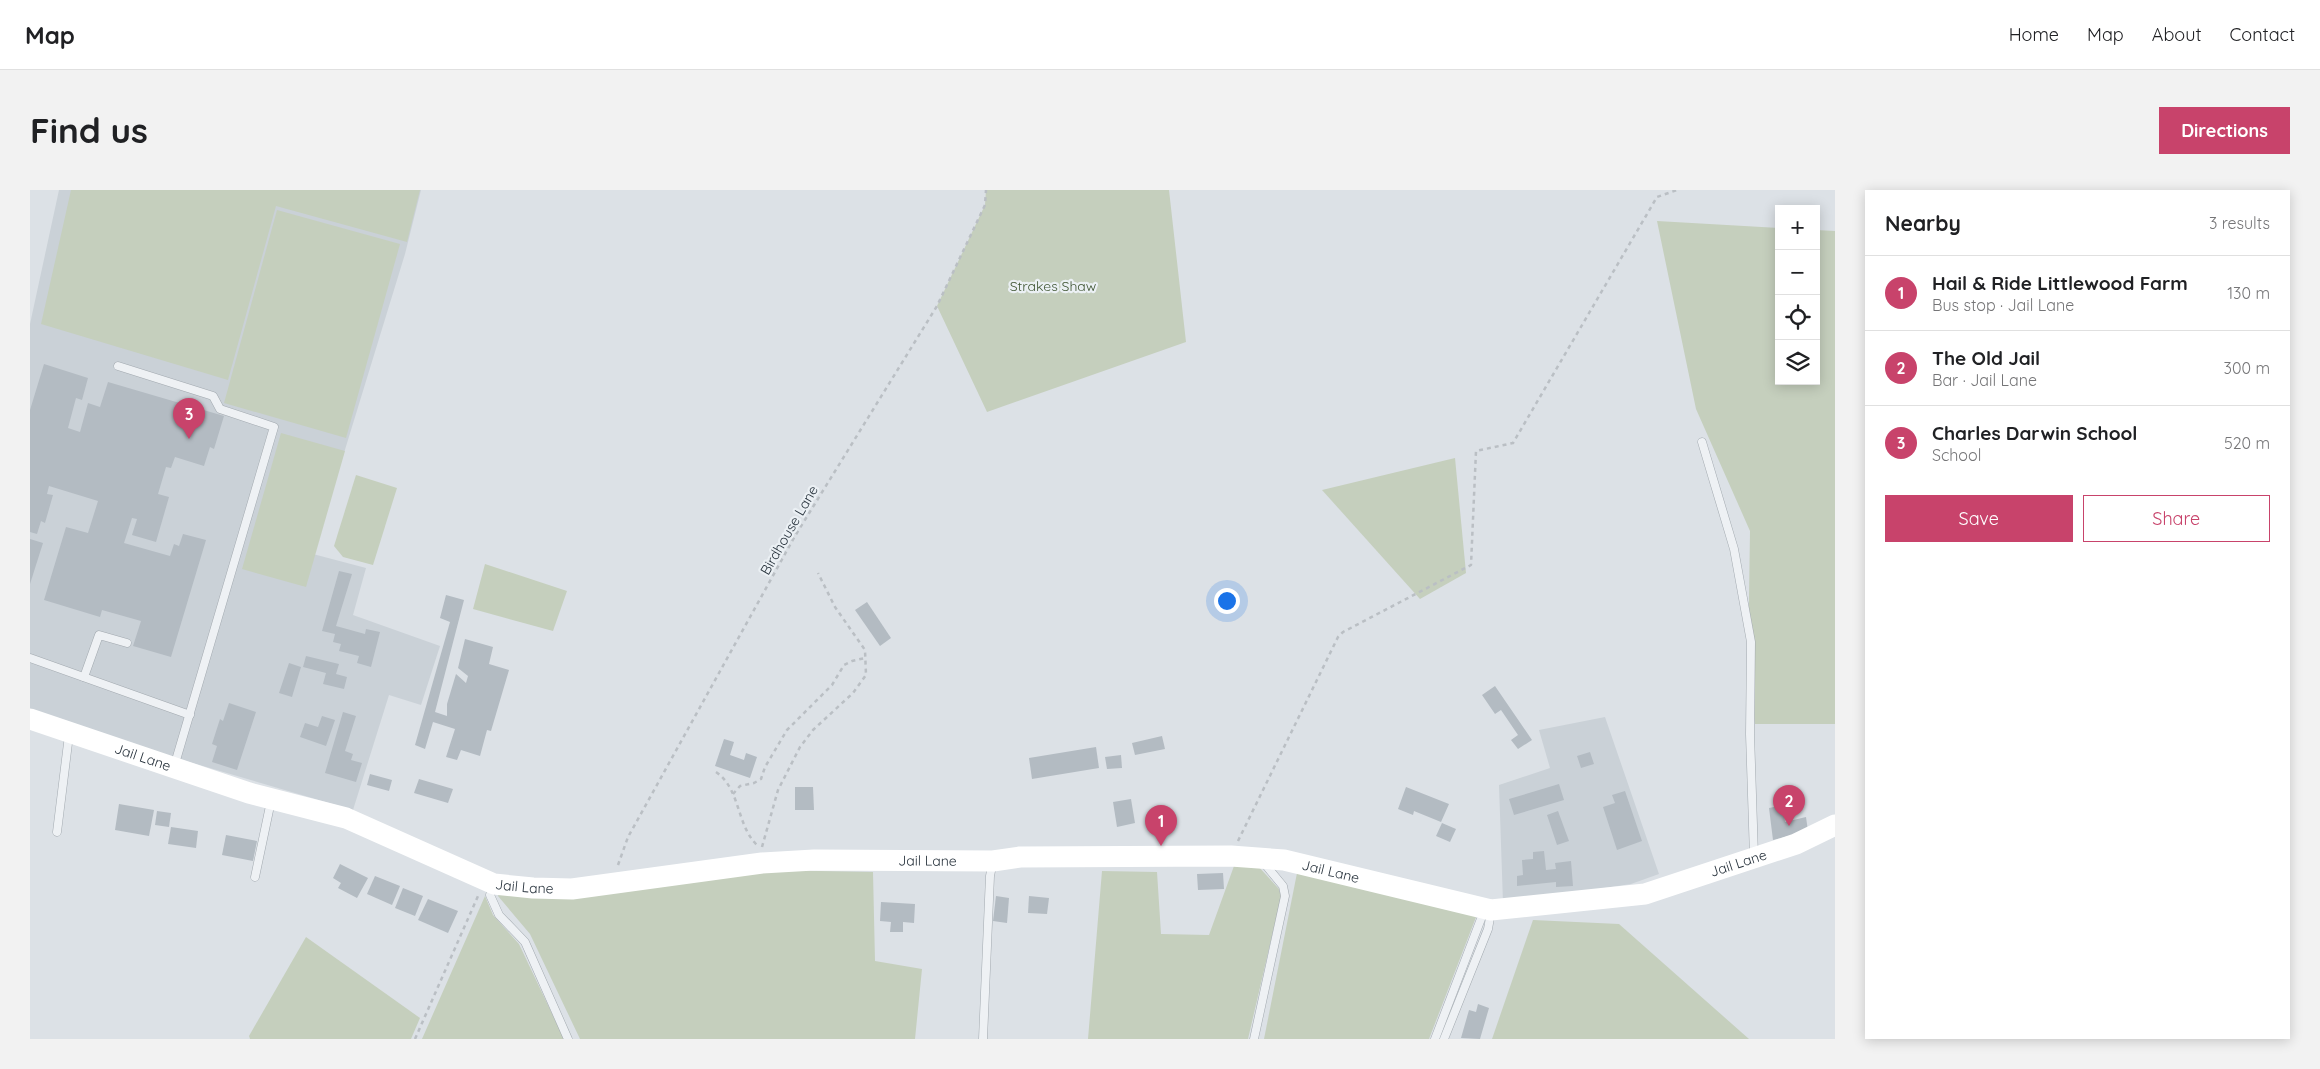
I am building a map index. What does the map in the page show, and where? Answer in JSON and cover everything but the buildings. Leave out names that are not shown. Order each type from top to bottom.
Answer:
[{"type":"street","name":"Jail Lane","points":[[30,719],[174,769],[272,799],[346,818],[489,882],[533,888],[572,888],[762,863],[814,860],[993,861],[1020,857],[1231,856],[1284,860],[1488,910],[1645,894],[1796,844],[1835,825]]},
{"type":"lane","points":[[118,366],[213,396],[220,409],[274,428],[174,769]]},
{"type":"lane","points":[[1702,442],[1734,549],[1751,642],[1750,734],[1754,858]]},
{"type":"lane","points":[[84,677],[99,635],[127,643]]},
{"type":"lane","points":[[30,658],[190,715]]},
{"type":"lane","points":[[57,832],[69,733]]},
{"type":"lane","points":[[255,877],[272,799]]},
{"type":"lane","points":[[1254,1039],[1285,896],[1283,886],[1259,858]]},
{"type":"lane","points":[[983,1039],[990,876],[993,861]]},
{"type":"lane","points":[[489,882],[490,895],[499,915],[524,942],[568,1039]]},
{"type":"lane","points":[[1435,1039],[1488,910]]},
{"type":"lane","points":[[1444,1039],[1488,929],[1488,910]]},
{"type":"path","name":"Birdhouse Lane","points":[[612,883],[628,837],[795,536],[937,306],[985,205],[986,190]]},
{"type":"path","points":[[1231,856],[1338,637],[1343,632],[1471,564],[1476,451],[1513,442],[1656,197],[1677,190]]},
{"type":"path","points":[[716,772],[724,778],[733,794],[745,829],[754,843],[761,849],[778,790],[800,747],[813,730],[853,693],[866,675],[865,650],[835,607],[818,573]]},
{"type":"path","points":[[733,794],[740,786],[754,784],[761,779],[765,767],[787,730],[822,697],[844,666],[852,661],[866,658]]},
{"type":"path","points":[[415,1039],[489,882]]},
{"type":"shaded area","points":[[59,190],[421,190],[405,254],[313,554],[366,568],[353,615],[440,646],[421,705],[389,695],[353,810],[162,754],[30,709],[30,324]]},
{"type":"shaded area","points":[[1605,717],[1659,874],[1631,884],[1503,903],[1499,785],[1550,768],[1539,730]]},
{"type":"green space","points":[[71,190],[420,190],[407,242],[276,206],[228,380],[41,324]]},
{"type":"green space","name":"Strakes Shaw","points":[[986,190],[1169,190],[1186,342],[987,412],[937,306],[985,205]]},
{"type":"green space","points":[[277,210],[400,244],[346,438],[224,403]]},
{"type":"green space","points":[[1657,221],[1775,228],[1775,385],[1820,385],[1820,230],[1835,231],[1835,724],[1755,724],[1748,663],[1750,531],[1696,409]]},
{"type":"green space","points":[[281,433],[345,451],[306,587],[242,569]]},
{"type":"green space","points":[[1455,458],[1466,573],[1420,599],[1322,490]]},
{"type":"green space","points":[[356,475],[397,488],[373,565],[343,557],[334,546]]},
{"type":"green space","points":[[485,564],[567,591],[553,631],[473,609]]},
{"type":"green space","points":[[1257,865],[1279,889],[1281,897],[1248,1039],[1088,1039],[1102,871],[1157,872],[1161,934],[1209,935],[1234,866]]},
{"type":"green space","points":[[1298,868],[1478,912],[1429,1039],[1264,1039]]},
{"type":"green space","points":[[766,870],[873,872],[875,961],[922,969],[915,1039],[580,1039],[530,934],[498,896],[500,891]]},
{"type":"green space","points":[[485,896],[493,915],[519,944],[564,1039],[422,1039]]},
{"type":"green space","points":[[1533,920],[1619,924],[1749,1039],[1492,1039]]},
{"type":"green space","points":[[306,937],[420,1018],[411,1039],[250,1039],[249,1036]]},
{"type":"place","name":"Charles Darwin School","points":[[189,439]]},
{"type":"place","name":"The Old Jail","points":[[1789,826]]},
{"type":"place","name":"Hail & Ride Littlewood Farm","points":[[1161,846]]}]
